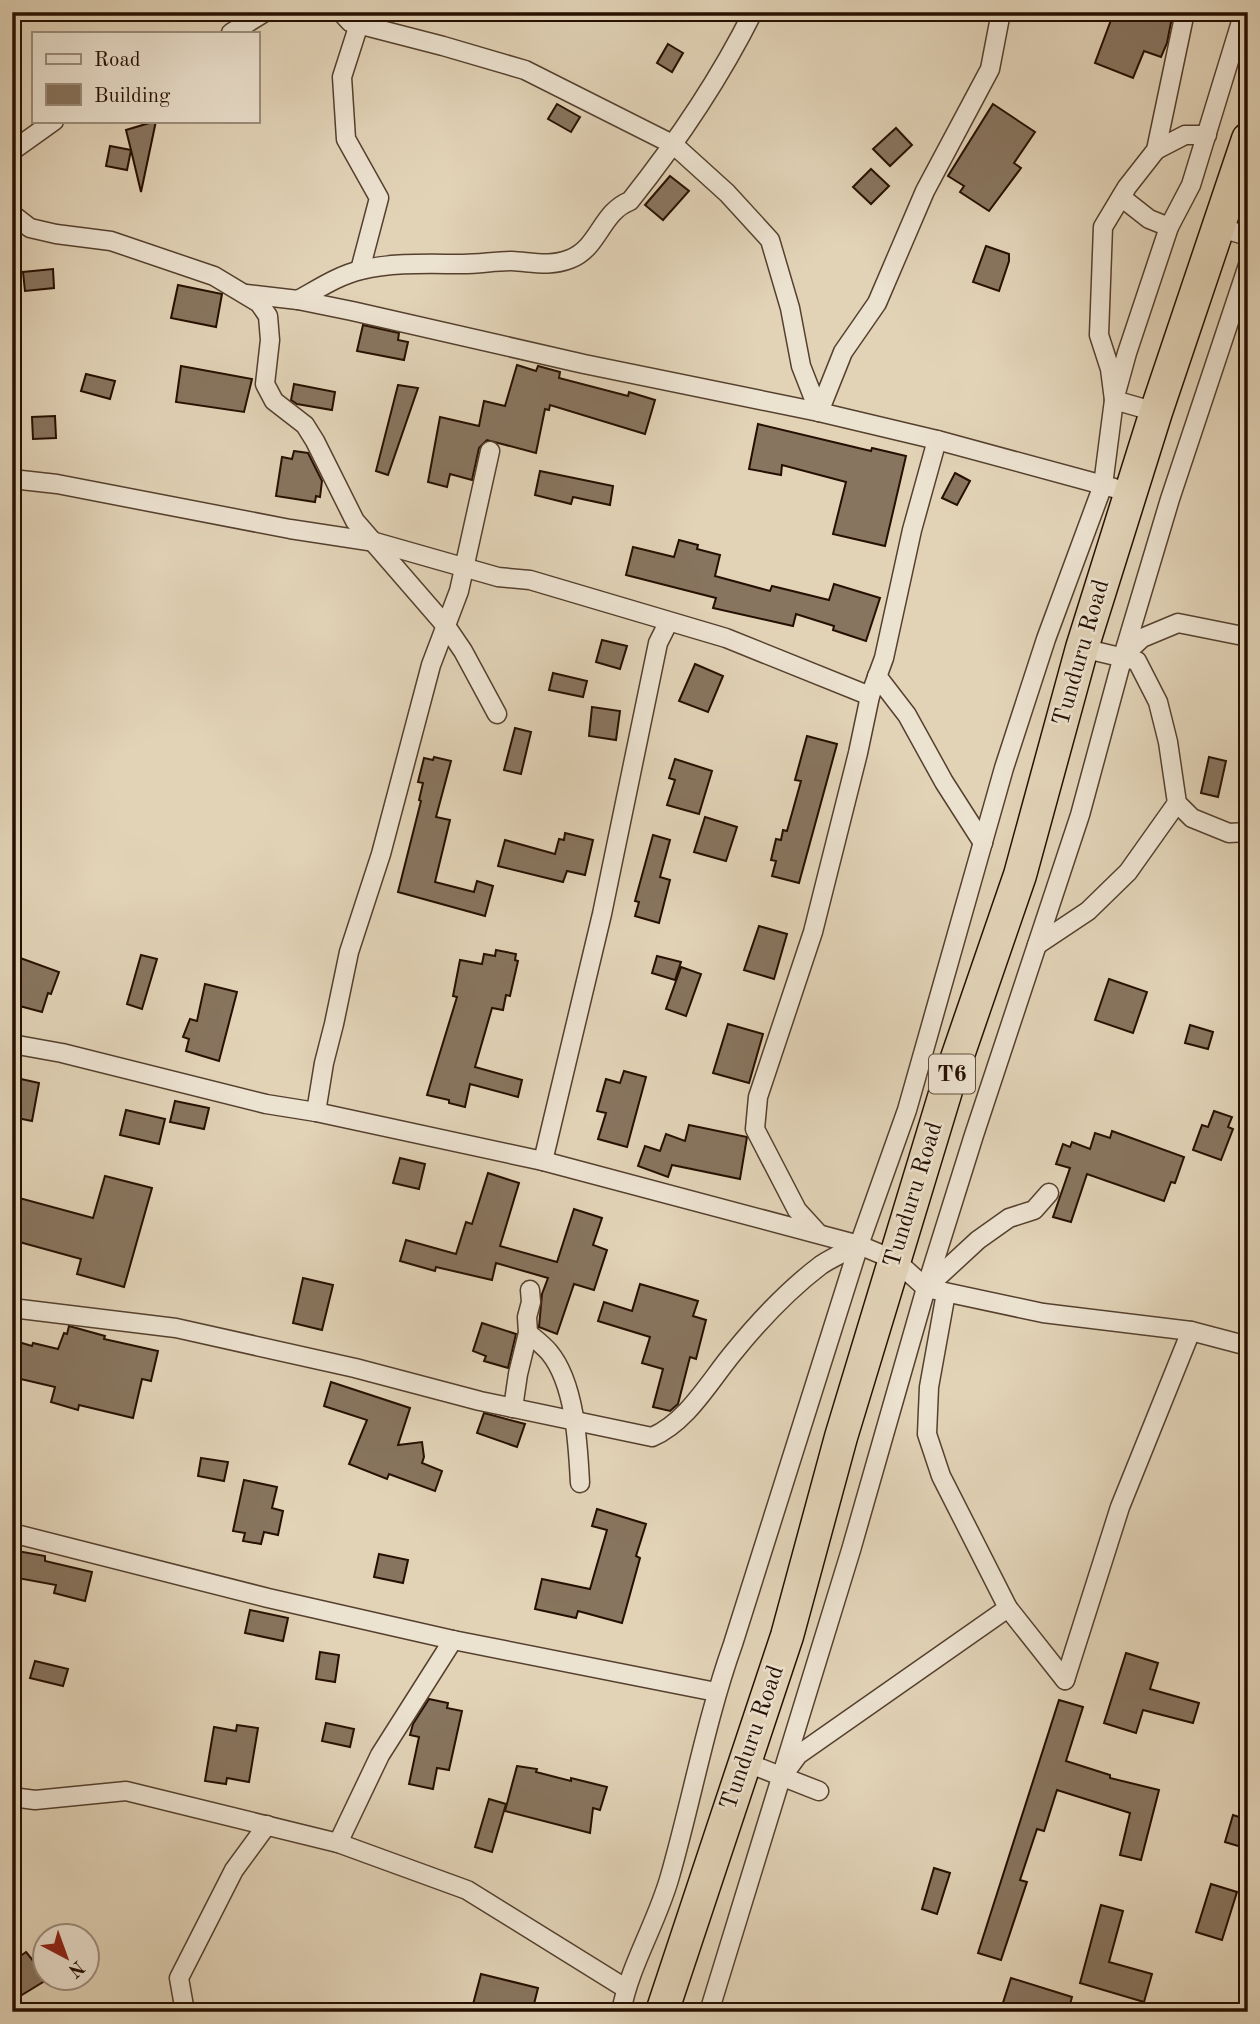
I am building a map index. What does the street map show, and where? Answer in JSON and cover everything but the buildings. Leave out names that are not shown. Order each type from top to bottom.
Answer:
[{"type":"highway","name":"Tunduru Road","points":[[662,2012],[787,1636],[841,1437],[948,1084],[1020,875],[1082,648],[1117,489],[1156,412],[1248,139]]},
{"type":"street","points":[[233,32],[264,12]]},
{"type":"street","points":[[341,12],[350,22],[525,70],[674,145],[727,193],[770,240],[790,308],[802,366],[819,412]]},
{"type":"street","points":[[299,300],[360,270],[400,265],[511,261],[544,265],[570,260],[588,249],[604,223],[620,205],[630,201],[674,145],[734,49],[753,12]]},
{"type":"street","points":[[819,412],[843,352],[877,303],[925,191],[989,69],[1001,12]]},
{"type":"street","points":[[621,2012],[625,1989],[669,1880],[716,1692],[859,1245],[907,1110],[983,843],[1046,639],[1117,489],[1114,400],[1110,369],[1099,335],[1103,227],[1121,197],[1156,150],[1185,12]]},
{"type":"street","points":[[1114,400],[1127,353],[1170,228],[1191,185],[1244,12]]},
{"type":"street","points":[[359,24],[342,77],[346,139],[379,198],[360,270]]},
{"type":"street","points":[[12,152],[53,122]]},
{"type":"street","points":[[1156,150],[1185,135],[1207,135]]},
{"type":"street","points":[[1121,197],[1149,219],[1170,228]]},
{"type":"street","points":[[12,214],[30,228],[111,241],[214,276],[259,303],[268,316],[270,340],[265,384],[274,401],[305,425],[349,511],[365,534],[446,626],[463,651],[497,714]]},
{"type":"street","points":[[1217,227],[1248,236]]},
{"type":"street","points":[[709,2012],[782,1776],[926,1288],[1080,815],[1123,656],[1170,499],[1248,265]]},
{"type":"street","points":[[246,294],[299,300],[624,373],[819,412],[937,440],[1117,489]]},
{"type":"street","points":[[1114,400],[1156,412]]},
{"type":"street","points":[[819,1234],[797,1210],[755,1129],[758,1097],[813,932],[870,696],[884,658],[912,530],[937,440]]},
{"type":"street","points":[[316,1112],[349,952],[381,854],[431,665],[459,591],[490,450]]},
{"type":"street","points":[[12,479],[57,484],[290,529],[374,542],[498,577],[530,580],[726,639],[870,696]]},
{"type":"street","points":[[1123,656],[1142,638],[1178,622],[1248,637]]},
{"type":"street","points":[[543,1161],[605,902],[659,643],[668,623]]},
{"type":"street","points":[[1082,648],[1137,661],[1157,702],[1168,742],[1177,803],[1192,818],[1229,833],[1248,832]]},
{"type":"street","points":[[877,676],[907,715],[944,782],[983,843]]},
{"type":"street","points":[[1037,945],[1088,911],[1128,872],[1177,803]]},
{"type":"street","points":[[12,1044],[62,1053],[266,1104],[316,1112],[543,1161],[819,1234],[895,1259],[926,1288],[946,1293],[1043,1313],[1191,1331],[1248,1346]]},
{"type":"street","points":[[926,1288],[978,1240],[1009,1218],[1034,1210],[1049,1193]]},
{"type":"street","points":[[12,1308],[176,1328],[355,1368],[513,1408],[652,1437],[667,1430],[784,1297],[823,1264],[859,1245]]},
{"type":"street","points":[[513,1408],[528,1333],[530,1290]]},
{"type":"street","points":[[946,1293],[929,1387],[927,1434],[941,1476],[1008,1608],[1065,1680],[1120,1507],[1191,1331]]},
{"type":"street","points":[[528,1333],[549,1352],[562,1372],[575,1421],[580,1483]]},
{"type":"street","points":[[12,1533],[268,1598],[453,1640],[716,1692]]},
{"type":"street","points":[[782,1776],[798,1755],[1008,1608]]},
{"type":"street","points":[[338,1843],[380,1755],[453,1640]]},
{"type":"street","points":[[746,1762],[819,1791]]},
{"type":"street","points":[[12,1797],[35,1800],[126,1791],[338,1843],[467,1890],[625,1989]]},
{"type":"street","points":[[185,2012],[179,1979],[234,1870],[267,1825]]}]
